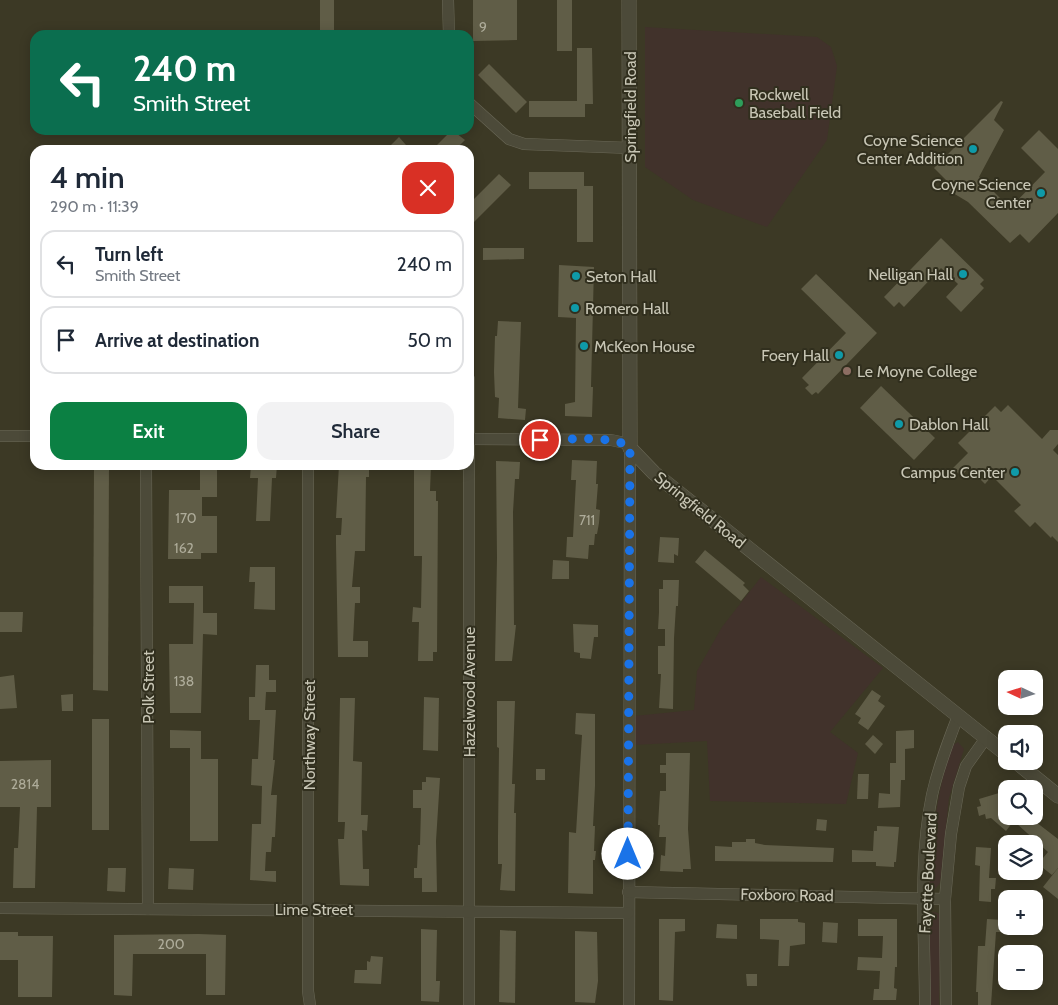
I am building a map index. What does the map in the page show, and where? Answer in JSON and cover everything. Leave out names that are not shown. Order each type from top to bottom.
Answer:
[{"type":"street","points":[[448,0],[449,30]]},
{"type":"street","name":"Springfield Road","points":[[629,0],[630,448],[654,473],[998,748]]},
{"type":"street","points":[[474,108],[509,139],[524,144],[630,148]]},
{"type":"street","points":[[0,436],[30,436]]},
{"type":"street","points":[[474,440],[610,440],[626,443],[630,448],[629,1005]]},
{"type":"street","name":"Polk Street","points":[[146,470],[148,909]]},
{"type":"street","name":"Northway Street","points":[[308,470],[310,1005]]},
{"type":"street","name":"Hazelwood Avenue","points":[[469,470],[469,1005]]},
{"type":"street","name":"Fayette Boulevard","points":[[925,1005],[924,898],[926,843],[932,796],[945,750],[958,716]]},
{"type":"street","name":"Fayette Boulevard","points":[[946,1005],[945,899],[951,834],[966,766],[986,738]]},
{"type":"street","points":[[1026,770],[1058,796]]},
{"type":"street","name":"Foxboro Road","points":[[628,892],[945,899]]},
{"type":"street","name":"Lime Street","points":[[0,908],[469,910],[628,913]]},
{"type":"shaded area","name":"Rockwell Baseball Field","points":[[645,27],[817,37],[831,47],[837,66],[827,140],[767,227],[693,200],[645,167]]},
{"type":"shaded area","points":[[761,577],[883,668],[830,732],[858,753],[846,804],[710,801],[707,741],[634,745],[634,716],[694,710],[697,671],[722,627]]},
{"type":"shaded area","points":[[958,742],[964,749],[949,798],[940,883],[934,890],[929,884],[929,876],[936,810],[943,777],[953,745]]},
{"type":"shaded area","points":[[934,912],[941,914],[939,1005],[930,1005],[929,914]]},
{"type":"building","points":[[320,0],[334,0],[334,30],[320,30]]},
{"type":"building","points":[[473,0],[517,0],[517,40],[474,41]]},
{"type":"building","points":[[557,0],[572,0],[572,51],[557,51]]},
{"type":"building","points":[[577,48],[592,48],[593,104],[585,104],[585,117],[529,117],[529,101],[577,101]]},
{"type":"building","points":[[489,64],[527,102],[516,113],[478,75]]},
{"type":"building","points":[[1001,101],[1003,102],[994,120],[1004,130],[979,177],[1010,208],[1045,172],[1021,148],[1039,130],[1058,149],[1058,213],[1029,243],[1020,234],[1010,243],[968,202],[948,190],[951,185],[934,168]]},
{"type":"building","points":[[447,135],[458,135],[465,140],[460,145],[437,145]]},
{"type":"building","points":[[399,137],[406,145],[391,145]]},
{"type":"building","points":[[529,172],[584,172],[584,186],[593,186],[593,242],[577,242],[577,189],[529,189]]},
{"type":"building","points":[[499,174],[511,185],[474,222],[474,199]]},
{"type":"building","name":"Nelligan Hall","points":[[941,238],[984,280],[980,284],[984,288],[961,312],[946,297],[958,284],[941,268],[904,307],[899,302],[894,307],[884,297]]},
{"type":"building","points":[[483,248],[524,248],[524,259],[483,260]]},
{"type":"building","points":[[559,265],[594,267],[592,417],[565,416],[565,404],[575,402],[576,318],[558,317]]},
{"type":"building","name":"Foery Hall","points":[[816,274],[877,333],[818,394],[816,392],[812,395],[805,388],[809,385],[802,378],[846,333],[801,289]]},
{"type":"building","points":[[498,321],[521,322],[518,408],[526,409],[525,420],[498,418],[499,398],[495,397],[494,372],[495,336],[497,336]]},
{"type":"building","name":"Dablon Hall","points":[[881,386],[935,438],[914,460],[860,408]]},
{"type":"building","name":"Campus Center","points":[[1008,405],[1042,439],[1050,430],[1058,430],[1058,444],[1053,450],[1058,455],[1058,542],[1052,536],[1051,538],[1035,522],[1030,527],[1014,511],[1021,505],[992,476],[985,484],[969,468],[961,476],[953,468],[968,453],[958,443],[995,406],[1001,412]]},
{"type":"building","points":[[572,460],[597,461],[596,509],[600,510],[599,523],[594,545],[589,545],[588,559],[566,557],[567,537],[573,537],[576,480],[571,480]]},
{"type":"building","points":[[496,461],[520,462],[519,479],[515,479],[513,512],[514,625],[516,625],[512,661],[495,661]]},
{"type":"building","points":[[94,470],[109,470],[108,691],[93,690]]},
{"type":"building","points":[[200,470],[217,470],[217,497],[202,497],[202,516],[217,516],[217,553],[201,553],[201,559],[168,559],[169,490],[200,490]]},
{"type":"building","points":[[251,470],[277,470],[276,478],[272,478],[270,521],[256,521],[258,478],[250,478]]},
{"type":"building","points":[[339,470],[369,470],[369,477],[366,477],[365,551],[355,551],[352,587],[360,587],[360,603],[355,603],[353,641],[368,641],[368,657],[338,657],[336,535],[341,535],[342,518],[336,518]]},
{"type":"building","points":[[414,470],[431,470],[430,491],[436,491],[436,501],[438,501],[437,652],[433,652],[433,661],[418,661],[419,622],[412,622],[413,607],[421,608],[422,556],[414,556]]},
{"type":"building","points":[[660,537],[679,538],[678,556],[674,554],[674,563],[658,562]]},
{"type":"building","points":[[705,550],[745,583],[743,585],[749,591],[741,601],[695,562]]},
{"type":"building","points":[[553,560],[569,561],[569,579],[552,579]]},
{"type":"building","points":[[250,567],[275,567],[275,610],[254,609],[255,582],[249,582]]},
{"type":"building","points":[[663,580],[679,580],[674,638],[673,709],[659,708],[661,674],[658,674],[658,646],[665,646],[665,629],[658,629],[659,589],[663,589]]},
{"type":"building","points":[[169,586],[203,586],[203,613],[217,613],[217,635],[203,634],[201,713],[170,713],[169,644],[193,644],[194,603],[169,603]]},
{"type":"building","points":[[0,612],[23,612],[22,632],[0,632]]},
{"type":"building","points":[[573,624],[598,625],[598,637],[594,637],[591,659],[580,658],[580,653],[574,652]]},
{"type":"building","points":[[256,665],[269,665],[269,680],[276,680],[276,692],[266,692],[265,710],[276,710],[273,760],[275,760],[271,795],[277,795],[275,837],[272,837],[271,852],[266,852],[265,871],[276,871],[276,882],[250,880],[252,824],[261,824],[262,786],[251,785],[252,759],[258,759],[260,720],[249,720],[249,697],[255,697]]},
{"type":"building","points":[[14,675],[17,708],[0,709],[0,677]]},
{"type":"building","points":[[872,690],[881,696],[878,701],[885,706],[868,730],[858,723],[861,718],[855,714]]},
{"type":"building","points":[[73,694],[73,711],[62,711],[61,695]]},
{"type":"building","points":[[424,697],[439,698],[438,751],[423,750]]},
{"type":"building","points":[[340,698],[355,698],[353,761],[362,762],[361,815],[368,815],[367,831],[362,830],[363,869],[369,869],[369,886],[340,885],[338,839],[344,839],[345,822],[338,822]]},
{"type":"building","points":[[497,701],[515,701],[512,784],[515,784],[514,813],[516,813],[515,891],[500,890],[502,864],[498,864],[499,748],[497,747]]},
{"type":"building","points":[[576,713],[595,714],[593,826],[595,826],[594,851],[596,851],[595,860],[593,860],[593,894],[568,893],[569,832],[576,833],[582,735],[575,734]]},
{"type":"building","points":[[92,719],[109,719],[109,830],[92,830]]},
{"type":"building","points":[[170,730],[201,731],[201,759],[218,759],[218,841],[190,841],[190,748],[170,748]]},
{"type":"building","points":[[914,730],[914,748],[905,749],[905,780],[901,780],[900,807],[878,808],[879,793],[890,794],[890,763],[896,763],[896,731]]},
{"type":"building","points":[[873,735],[883,744],[875,754],[865,744]]},
{"type":"building","points":[[666,753],[690,753],[688,829],[691,869],[683,869],[683,872],[660,871],[661,855],[665,856],[666,837],[659,837],[660,791],[666,791],[666,773],[660,773],[660,765],[666,765]]},
{"type":"building","points":[[51,760],[51,807],[37,807],[35,888],[13,888],[14,848],[18,848],[20,807],[0,807],[0,761]]},
{"type":"building","points":[[536,769],[545,769],[545,780],[536,780]]},
{"type":"building","points":[[858,774],[869,774],[868,799],[857,799]]},
{"type":"building","points":[[426,777],[440,778],[436,841],[437,892],[422,892],[422,878],[414,878],[414,868],[417,868],[418,845],[420,845],[421,808],[413,808],[413,790],[422,790],[422,782],[426,782]]},
{"type":"building","points":[[998,793],[998,824],[991,818],[986,819],[985,814],[979,816],[977,807],[981,806],[979,799]]},
{"type":"building","points":[[817,819],[827,820],[826,831],[816,830]]},
{"type":"building","points":[[999,825],[1010,825],[1006,831]]},
{"type":"building","points":[[1018,825],[1040,825],[1058,839],[1058,868],[1052,875],[1043,868],[1043,858],[1048,852],[1043,847],[1043,835],[1029,835]]},
{"type":"building","points":[[877,826],[899,827],[894,867],[876,866],[876,862],[852,862],[852,850],[873,851],[874,831],[877,831]]},
{"type":"building","points":[[746,839],[755,839],[755,843],[765,845],[834,848],[833,862],[715,861],[715,846],[732,847],[732,842],[746,842]]},
{"type":"building","points":[[976,847],[991,848],[989,878],[996,878],[995,889],[991,889],[991,902],[979,901],[980,866],[975,865]]},
{"type":"building","points":[[108,868],[126,868],[125,892],[107,891]]},
{"type":"building","points":[[169,868],[194,869],[193,890],[168,889]]},
{"type":"building","points":[[1058,868],[1058,899],[1043,887]]},
{"type":"building","points":[[659,919],[685,919],[685,931],[675,932],[673,1001],[659,1000]]},
{"type":"building","points":[[760,919],[798,919],[798,922],[805,923],[805,944],[790,946],[789,966],[778,966],[779,940],[760,939]]},
{"type":"building","points":[[858,919],[897,919],[897,967],[895,967],[894,988],[897,989],[896,1000],[873,1000],[874,989],[879,989],[880,971],[857,970],[858,957],[882,958],[883,936],[858,936]]},
{"type":"building","points":[[987,919],[998,920],[991,1005],[978,1005],[978,992],[976,992],[978,946],[985,946]]},
{"type":"building","points":[[823,922],[838,923],[837,943],[822,942]]},
{"type":"building","points":[[717,924],[737,925],[737,939],[716,938]]},
{"type":"building","points":[[421,929],[437,930],[436,981],[440,981],[439,1002],[421,1001]]},
{"type":"building","points":[[500,930],[516,931],[515,1003],[499,1002]]},
{"type":"building","points":[[575,931],[597,932],[598,981],[595,1003],[575,1002]]},
{"type":"building","points":[[0,932],[18,932],[18,936],[53,936],[52,997],[18,997],[18,960],[0,960]]},
{"type":"building","points":[[114,935],[226,935],[225,995],[206,995],[206,954],[133,954],[132,996],[114,995]]},
{"type":"building","points":[[371,956],[383,957],[381,984],[354,983],[355,970],[367,970],[367,961],[370,962]]},
{"type":"building","points":[[746,974],[757,974],[757,986],[747,986]]},
{"type":"place","name":"Rockwell Baseball Field","points":[[739,103]]},
{"type":"place","name":"Coyne Science Center Addition","points":[[973,149]]},
{"type":"place","name":"Coyne Science Center","points":[[1041,193]]},
{"type":"place","name":"Nelligan Hall","points":[[963,274]]},
{"type":"place","name":"Seton Hall","points":[[576,276]]},
{"type":"place","name":"Romero Hall","points":[[575,308]]},
{"type":"place","name":"McKeon House","points":[[584,346]]},
{"type":"place","name":"Foery Hall","points":[[839,355]]},
{"type":"place","name":"Le Moyne College","points":[[847,371]]},
{"type":"place","name":"Dablon Hall","points":[[899,424]]},
{"type":"place","name":"Campus Center","points":[[1015,472]]},
{"type":"route","points":[[540,440],[610,440],[626,443],[630,448],[628,854]]}]
